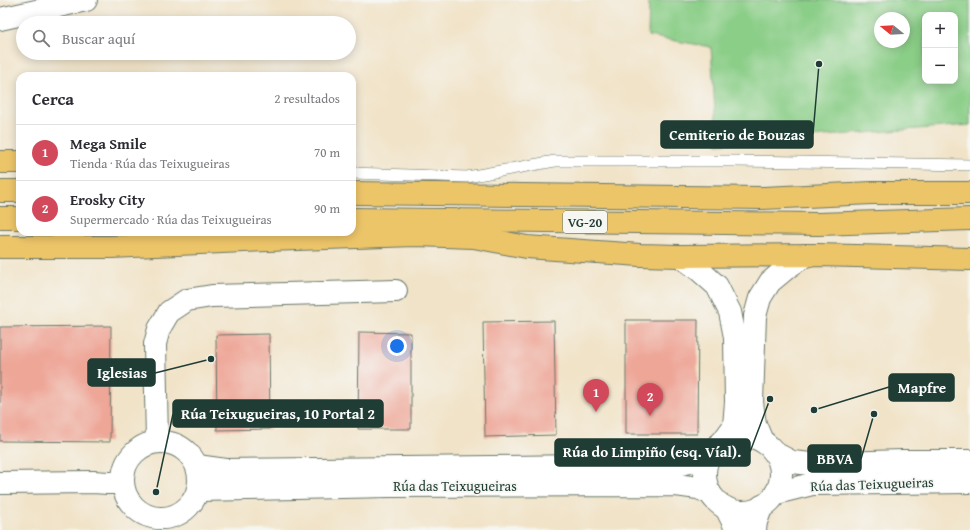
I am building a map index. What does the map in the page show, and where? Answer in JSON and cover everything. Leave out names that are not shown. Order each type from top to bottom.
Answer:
[{"type":"highway","points":[[0,162],[16,162]]},
{"type":"highway","points":[[0,191],[16,191]]},
{"type":"highway","name":"VG-20","points":[[356,193],[763,198],[875,204],[970,205]]},
{"type":"highway","points":[[763,198],[872,193],[970,193]]},
{"type":"highway","points":[[0,218],[16,218]]},
{"type":"highway","name":"VG-20","points":[[356,219],[818,224],[970,219]]},
{"type":"highway","points":[[818,224],[877,231],[970,234]]},
{"type":"highway","points":[[0,247],[111,247],[415,235],[466,236],[528,247],[640,255],[806,255],[970,259]]},
{"type":"highway","points":[[268,240],[283,236]]},
{"type":"street","points":[[17,16],[86,0]]},
{"type":"street","points":[[0,20],[16,16]]},
{"type":"street","points":[[755,530],[756,522],[780,480],[780,466],[755,424],[752,402],[756,316],[760,298],[770,282],[788,267],[806,255]]},
{"type":"street","points":[[680,256],[717,286],[730,312],[735,337],[736,402],[734,426],[723,441],[715,448],[705,469],[706,482],[710,492],[717,502],[726,508],[734,524],[735,530]]},
{"type":"street","points":[[157,441],[156,344],[159,328],[169,312],[187,300],[212,296],[396,291]]},
{"type":"street","name":"Rúa das Teixugueiras","points":[[723,441],[733,437],[744,436],[768,447],[792,462],[811,464],[902,461],[970,461]]},
{"type":"street","points":[[157,441],[169,442],[181,447],[191,455],[198,466],[200,478],[198,490],[193,502],[184,511],[172,516],[160,524],[139,511],[125,494],[123,483],[124,471],[128,460],[136,451],[145,445],[157,441]]},
{"type":"street","name":"Rúa das Teixugueiras","points":[[198,466],[226,470],[676,465],[709,458]]},
{"type":"street","name":"Rúa das Teixugueiras","points":[[726,508],[738,511],[750,511],[769,500],[812,484],[970,482]]},
{"type":"street","points":[[0,483],[123,483]]},
{"type":"street","name":"Rúa das Teixugueiras","points":[[198,490],[389,486],[676,484],[710,492]]},
{"type":"lane","points":[[356,173],[467,177],[555,161],[735,161],[970,165]]},
{"type":"green space","points":[[649,0],[970,0],[970,125],[717,144],[711,47],[648,36]]},
{"type":"building","points":[[626,320],[698,320],[697,434],[626,434]]},
{"type":"building","points":[[554,321],[556,435],[485,437],[483,322]]},
{"type":"building","points":[[111,326],[110,442],[0,441],[0,327]]},
{"type":"building","points":[[359,332],[411,333],[411,429],[358,429]]},
{"type":"building","points":[[269,334],[270,429],[217,430],[216,335]]},
{"type":"place","name":"Cemiterio de Bouzas","points":[[819,64]]},
{"type":"place","name":"Iglesias","points":[[211,359]]},
{"type":"place","name":"Rúa do Limpiño (esq. Víal).","points":[[770,399]]},
{"type":"place","name":"Mapfre","points":[[814,410]]},
{"type":"place","name":"Mega Smile","points":[[596,412]]},
{"type":"place","name":"BBVA","points":[[874,414]]},
{"type":"place","name":"Erosky City","points":[[650,416]]},
{"type":"place","name":"Rúa Teixugueiras, 10 Portal 2","points":[[156,492]]}]
